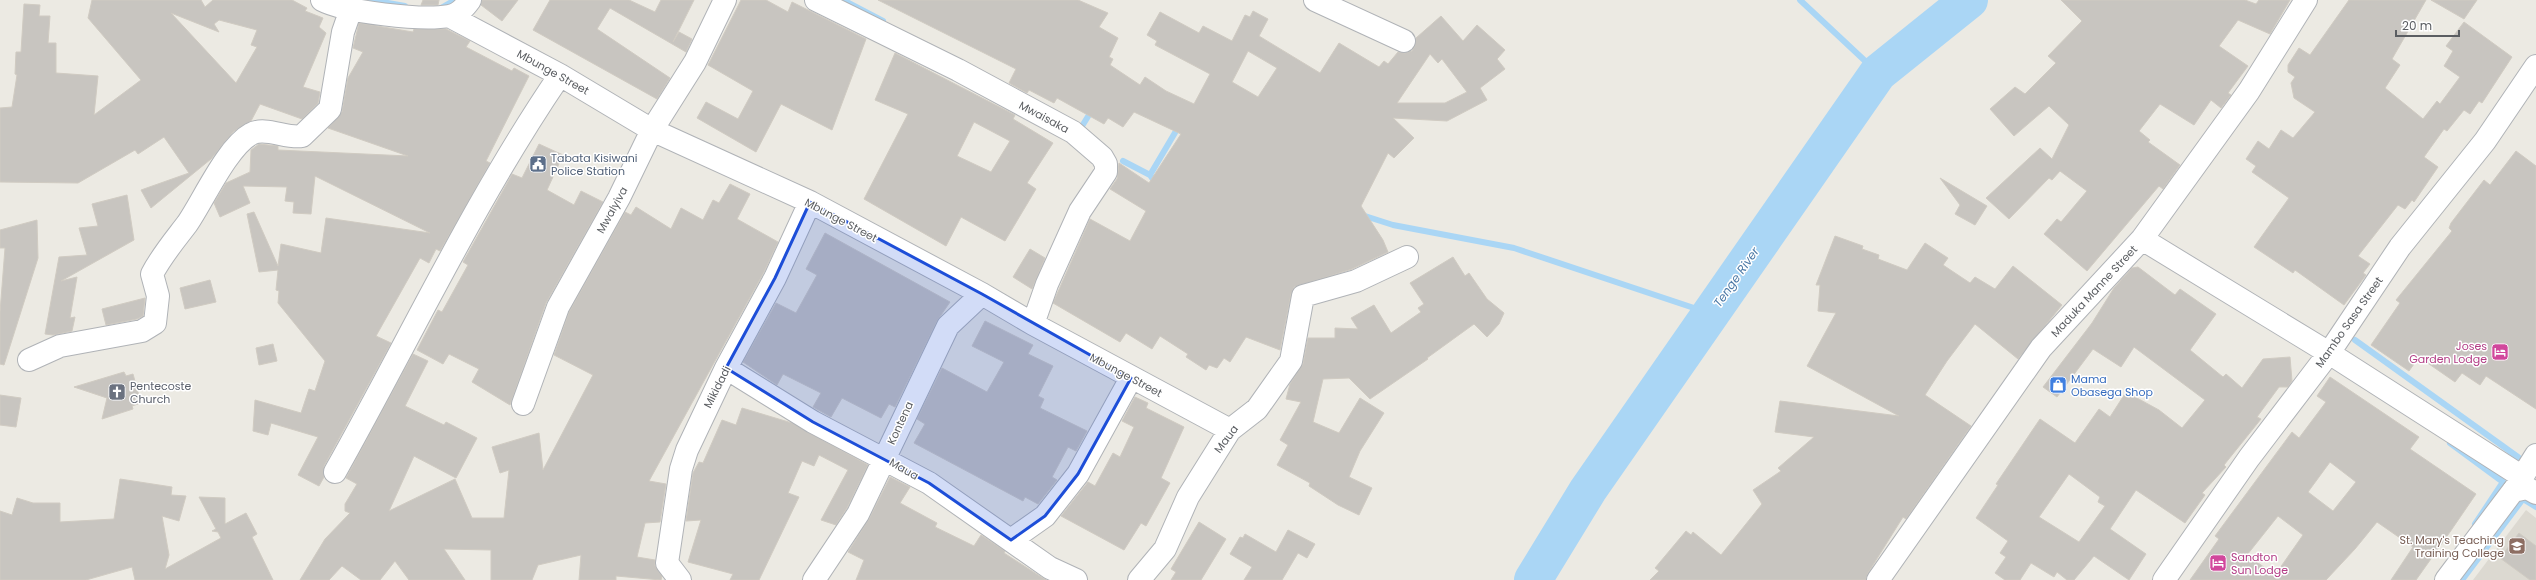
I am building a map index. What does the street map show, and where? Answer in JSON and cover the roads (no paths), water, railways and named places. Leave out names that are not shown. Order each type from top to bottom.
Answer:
[{"type":"street","points":[[322,0],[351,9],[396,15],[449,16],[461,10],[470,0]]},
{"type":"street","name":"Mwalyiva","points":[[523,404],[558,307],[622,192],[652,130],[695,62],[725,0]]},
{"type":"street","name":"Mwaisaka","points":[[816,0],[958,70],[1073,132],[1102,157],[1106,164],[1106,172],[1080,211],[1047,284],[1033,324]]},
{"type":"street","points":[[1315,0],[1404,40]]},
{"type":"street","name":"Maduka Manne Street","points":[[1878,580],[2041,348],[2142,239],[2249,91],[2306,0]]},
{"type":"street","points":[[29,360],[60,346],[142,331],[155,323],[158,296],[152,274],[163,254],[187,223],[218,171],[239,145],[251,134],[260,132],[302,136],[330,109],[343,32],[351,9]]},
{"type":"street","name":"Mbunge Street","points":[[449,16],[560,75],[652,130],[810,202],[982,294],[1131,378],[1230,430]]},
{"type":"street","name":"Mambo Sasa Street","points":[[2164,580],[2249,458],[2329,353],[2400,247],[2485,141],[2536,66]]},
{"type":"street","points":[[335,472],[377,396],[423,306],[512,149],[560,75]]},
{"type":"street","name":"Mikidadi","points":[[680,580],[667,563],[681,469],[698,424],[726,368],[775,278],[810,202]]},
{"type":"street","points":[[2142,239],[2329,353],[2517,484],[2536,493]]},
{"type":"street","name":"Maua","points":[[1139,580],[1165,549],[1188,497],[1230,430],[1257,409],[1291,361],[1301,298],[1305,295],[1356,281],[1407,257]]},
{"type":"street","name":"Kontena","points":[[814,580],[858,514],[948,326],[982,294]]},
{"type":"street","name":"Maua","points":[[726,368],[813,422],[929,483],[1050,568],[1076,580]]},
{"type":"street","points":[[1011,540],[1045,516],[1078,474],[1131,378]]},
{"type":"street","points":[[2446,580],[2517,484],[2536,455]]},
{"type":"waterway","points":[[371,0],[405,6]]},
{"type":"waterway","points":[[441,8],[455,0]]},
{"type":"waterway","points":[[843,0],[883,21]]},
{"type":"waterway","points":[[1800,0],[1878,73]]},
{"type":"waterway","name":"Tenge River","points":[[1533,580],[1588,490],[1878,73],[1969,0]]},
{"type":"waterway","points":[[1079,131],[1092,110]]},
{"type":"waterway","points":[[1150,175],[1176,131]]},
{"type":"waterway","points":[[1123,161],[1150,175],[1157,185]]},
{"type":"waterway","points":[[1362,218],[1365,216],[1393,225],[1514,248],[1712,314]]},
{"type":"waterway","points":[[2355,340],[2518,457]]},
{"type":"waterway","points":[[2450,443],[2503,482],[2475,524]]},
{"type":"waterway","points":[[2462,580],[2523,499],[2536,507]]},
{"type":"place","name":"Tabata Kisiwani Police Station","points":[[538,164]]},
{"type":"place","name":"Joses Garden Lodge","points":[[2500,352]]},
{"type":"place","name":"Mama Obasega Shop","points":[[2058,385]]},
{"type":"place","name":"Pentecoste Church","points":[[117,392]]},
{"type":"place","name":"St. Mary's Teaching Training College","points":[[2517,546]]},
{"type":"place","name":"Sandton Sun Lodge","points":[[2218,563]]}]
